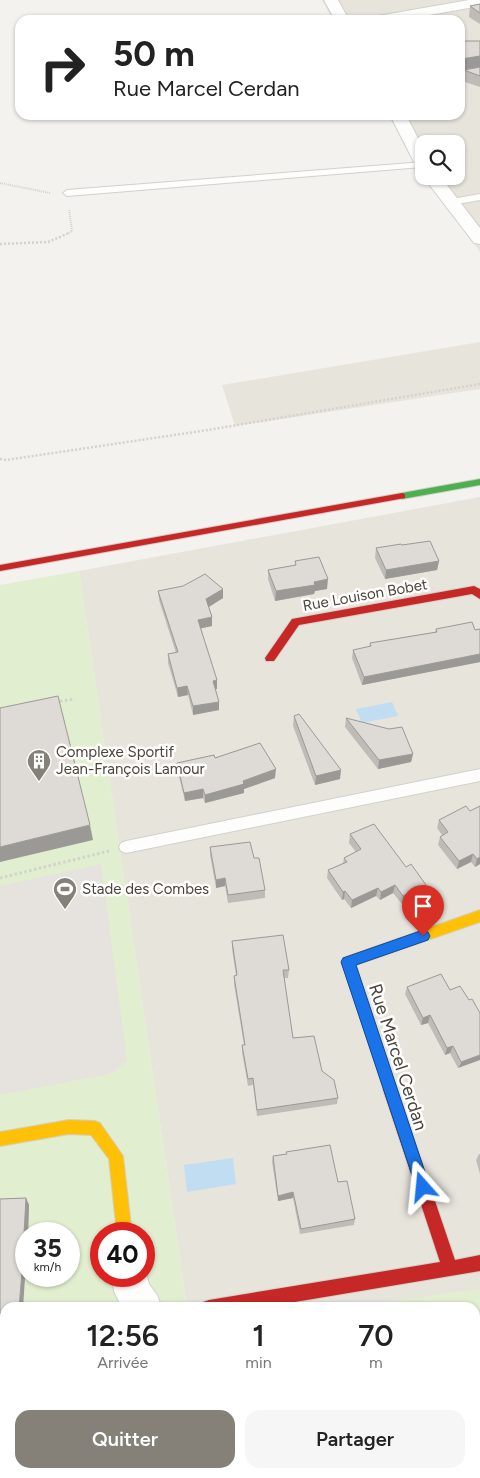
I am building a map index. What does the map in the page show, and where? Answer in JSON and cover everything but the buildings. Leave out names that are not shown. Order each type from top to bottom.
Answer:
[{"type":"street","points":[[331,0],[339,15]]},
{"type":"street","points":[[406,15],[480,2]]},
{"type":"street","points":[[465,75],[480,72]]},
{"type":"street","points":[[402,120],[415,146]]},
{"type":"street","points":[[404,120],[418,135]]},
{"type":"street","points":[[437,185],[480,239]]},
{"type":"street","points":[[449,185],[452,191],[453,204]]},
{"type":"street","points":[[0,568],[480,482]]},
{"type":"street","name":"Rue Louison Bobet","points":[[270,658],[296,622],[474,590],[480,595]]},
{"type":"street","name":"Rue Marcel Cerdan","points":[[450,1268],[348,962],[480,916]]},
{"type":"street","points":[[0,1139],[68,1127],[95,1128],[116,1156],[124,1222]]},
{"type":"street","points":[[245,1302],[480,1263]]},
{"type":"street","points":[[131,1287],[140,1302]]},
{"type":"lane","points":[[67,193],[415,170]]},
{"type":"lane","points":[[453,204],[480,197]]},
{"type":"lane","points":[[126,847],[480,775]]},
{"type":"path","points":[[0,183],[51,193],[67,193],[72,231],[67,236],[45,242],[0,244]]},
{"type":"path","points":[[0,459],[6,460],[208,430],[480,384]]},
{"type":"path","points":[[47,703],[75,698]]},
{"type":"path","points":[[0,878],[126,847]]},
{"type":"shaded area","points":[[322,0],[480,0],[480,252],[432,185],[465,185],[465,135],[415,135],[415,158],[391,120],[465,120],[465,15],[330,15]]},
{"type":"shaded area","points":[[480,342],[480,389],[235,426],[222,385]]},
{"type":"shaded area","points":[[480,497],[480,1289],[389,1302],[186,1302],[79,571]]},
{"type":"shaded area","points":[[101,864],[127,1061],[113,1073],[0,1095],[0,886]]},
{"type":"green space","name":"Stade des Combes","points":[[79,571],[186,1302],[0,1302],[0,585]]},
{"type":"green space","name":"Stade des Combes","points":[[480,1289],[480,1302],[384,1302]]},
{"type":"water","points":[[392,702],[398,716],[362,723],[356,709]]},
{"type":"water","points":[[233,1158],[236,1184],[187,1192],[184,1165]]},
{"type":"traffic: fast","points":[[402,496],[480,482]]},
{"type":"traffic: slow","points":[[390,1089],[348,962],[480,916]]},
{"type":"traffic: slow","points":[[0,1139],[69,1127],[95,1128],[116,1156],[124,1222]]},
{"type":"traffic: jam","points":[[0,568],[402,496]]},
{"type":"traffic: jam","points":[[270,658],[296,622],[474,590],[480,595]]},
{"type":"traffic: jam","points":[[390,1089],[450,1268]]},
{"type":"traffic: jam","points":[[245,1302],[480,1263]]},
{"type":"place","name":"Complexe Sportif Jean-François Lamour","points":[[39,782]]},
{"type":"place","name":"Stade des Combes","points":[[65,910]]},
{"type":"route","points":[[423,936],[348,962],[423,1187]]}]
